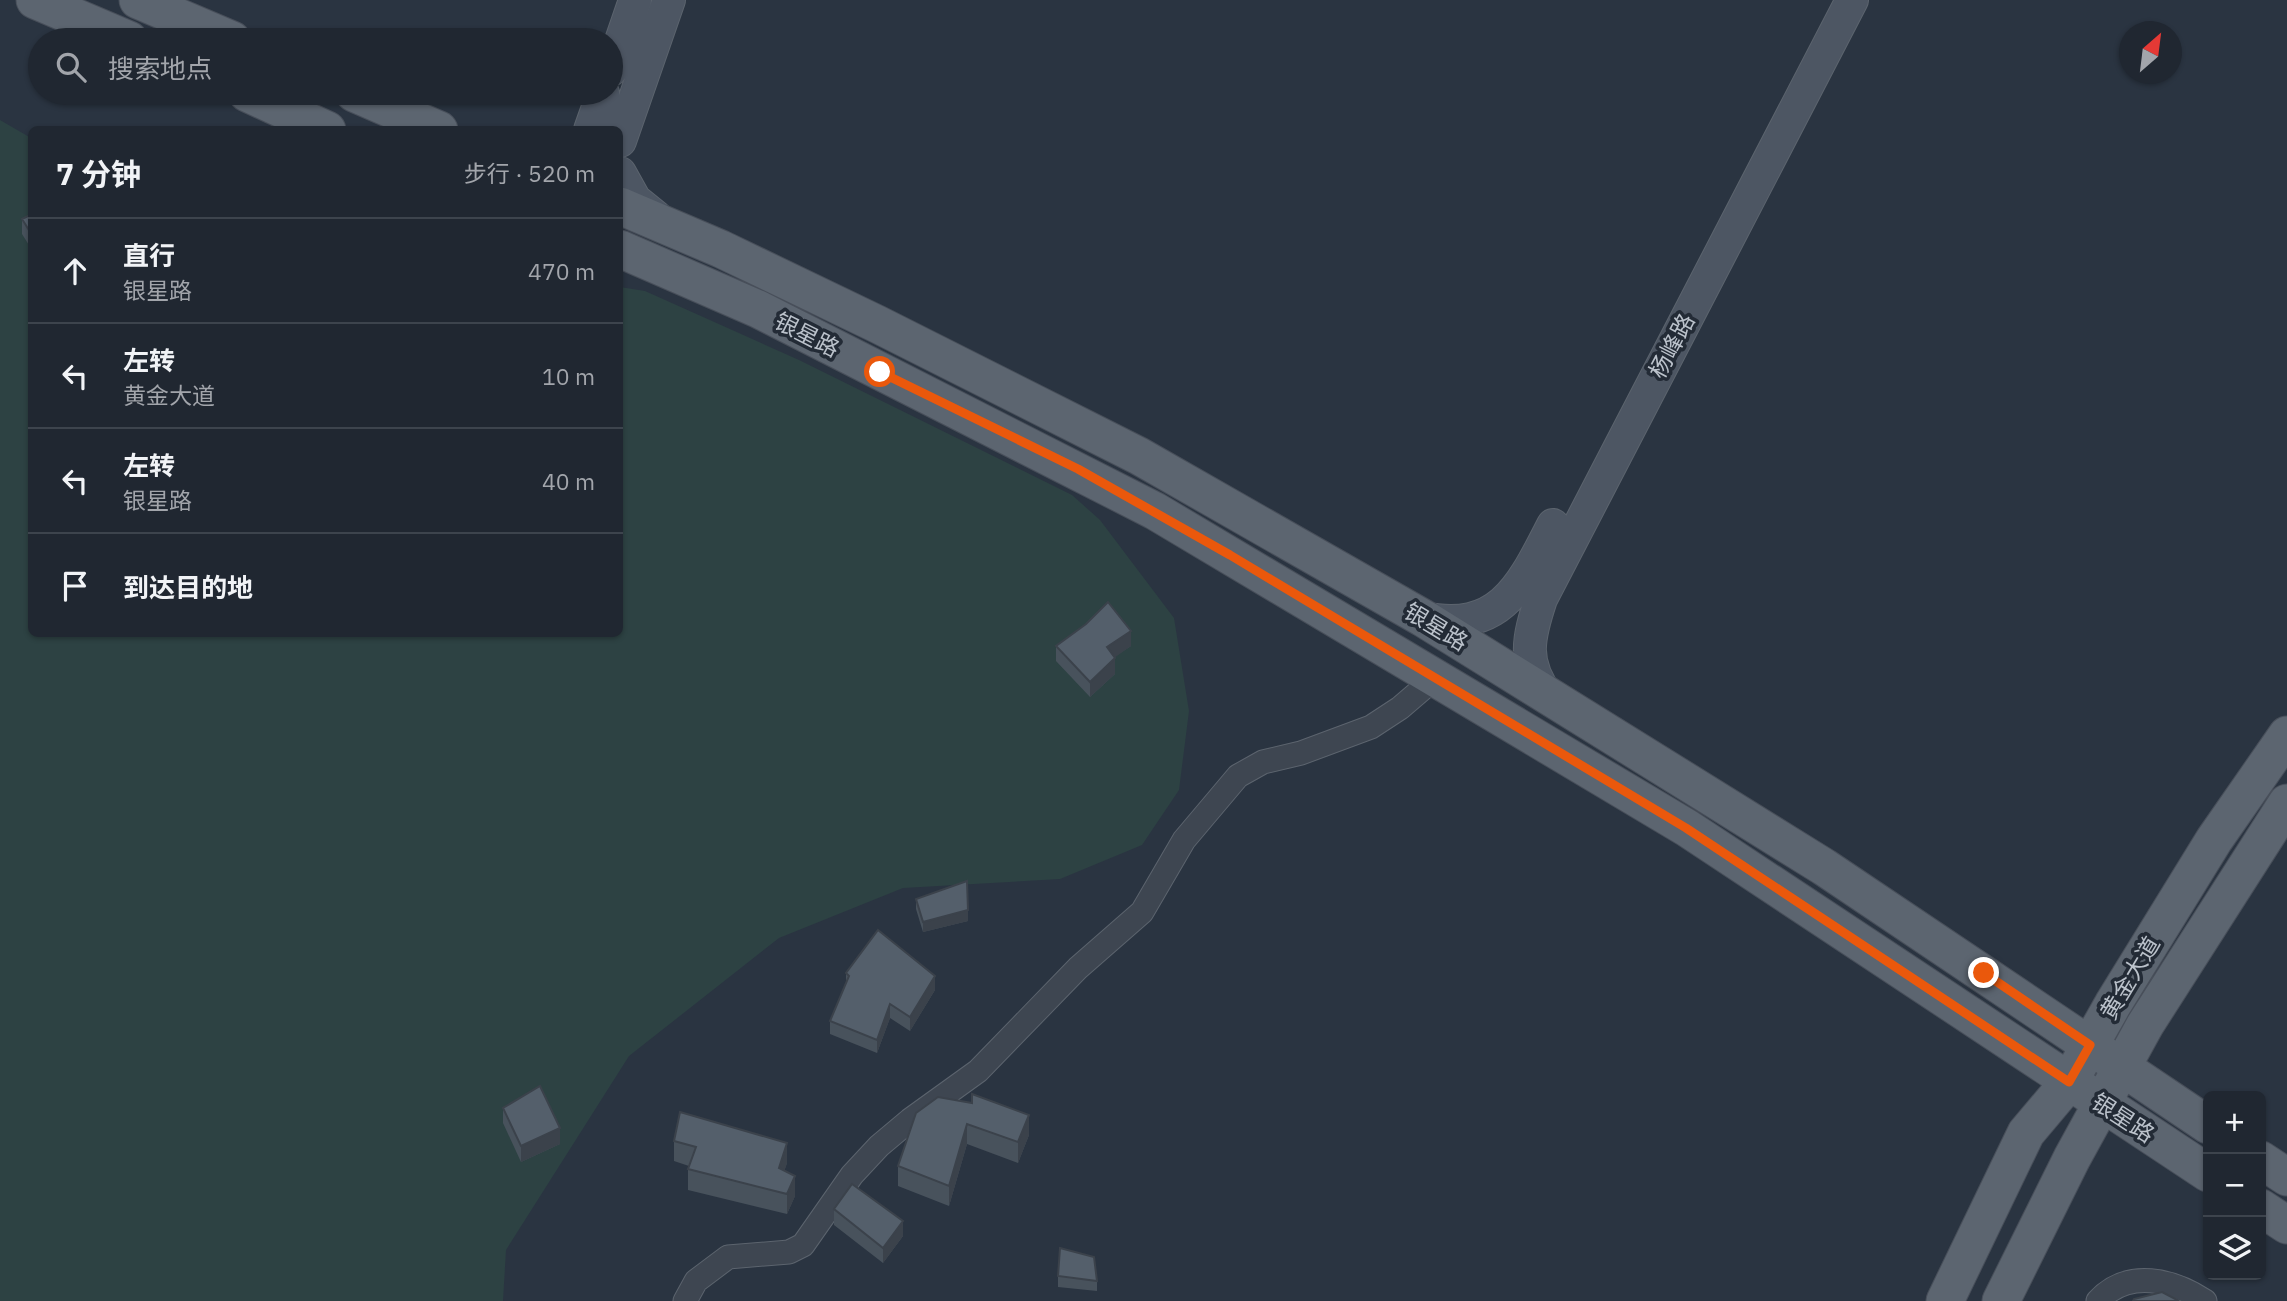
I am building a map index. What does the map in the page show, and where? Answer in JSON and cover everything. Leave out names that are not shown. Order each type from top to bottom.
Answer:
[{"type":"main road","points":[[36,0],[101,28]]},
{"type":"main road","points":[[138,0],[204,28]]},
{"type":"main road","points":[[623,35],[635,0]]},
{"type":"main road","points":[[623,132],[669,0]]},
{"type":"main road","name":"杨峰路","points":[[1423,618],[1457,623],[1474,621],[1507,599],[1521,583],[1700,249],[1828,0]]},
{"type":"main road","name":"杨峰路","points":[[1548,697],[1536,681],[1529,650],[1541,599],[1852,0]]},
{"type":"main road","points":[[273,105],[318,126]]},
{"type":"main road","points":[[382,105],[430,126]]},
{"type":"main road","points":[[591,126],[599,105]]},
{"type":"main road","points":[[623,178],[635,200],[671,228]]},
{"type":"main road","name":"银星路","points":[[623,207],[877,324],[1139,456],[1423,618],[1824,867],[2203,1122]]},
{"type":"main road","name":"银星路","points":[[623,250],[758,309],[1078,469],[1166,517],[1697,835],[2203,1170]]},
{"type":"main road","name":"黄金大道","points":[[1945,1301],[2026,1133],[2069,1082],[2214,840],[2287,734]]},
{"type":"main road","name":"黄金大道","points":[[2001,1301],[2071,1158],[2104,1105],[2145,1026],[2224,898],[2287,803]]},
{"type":"main road","points":[[2266,1163],[2287,1177]]},
{"type":"main road","points":[[2266,1211],[2287,1225]]},
{"type":"street","points":[[685,1301],[696,1281],[728,1257],[780,1254],[803,1245],[852,1175],[879,1146],[978,1071],[1078,968],[1142,912],[1184,840],[1238,776],[1263,762],[1301,753],[1371,727],[1435,678]]},
{"type":"street","points":[[2098,1301],[2105,1294],[2127,1283],[2148,1279],[2168,1282],[2205,1301]]},
{"type":"green space","points":[[0,120],[28,136],[28,637],[623,637],[623,287],[645,291],[799,360],[1072,495],[1100,520],[1174,618],[1189,711],[1179,790],[1142,845],[1060,879],[903,888],[779,938],[629,1056],[506,1250],[503,1301],[0,1301]]},
{"type":"building","points":[[28,216],[28,229],[22,219]]},
{"type":"building","points":[[1108,602],[1131,631],[1107,647],[1115,658],[1090,682],[1056,646],[1086,624]]},
{"type":"building","points":[[967,881],[968,910],[923,922],[916,899]]},
{"type":"building","points":[[878,930],[935,976],[910,1017],[890,1004],[877,1040],[830,1021],[849,976],[846,973]]},
{"type":"building","points":[[540,1086],[560,1128],[521,1146],[503,1108]]},
{"type":"building","points":[[972,1094],[1029,1115],[1018,1142],[967,1124],[949,1186],[898,1166],[916,1113],[938,1097],[972,1103]]},
{"type":"building","points":[[680,1112],[787,1143],[779,1168],[795,1176],[787,1194],[688,1169],[696,1147],[674,1141]]},
{"type":"building","points":[[852,1184],[903,1221],[883,1248],[834,1209]]},
{"type":"building","points":[[1060,1248],[1094,1257],[1097,1281],[1058,1276]]},
{"type":"building","points":[[2162,1292],[2179,1301],[2133,1301],[2134,1299]]},
{"type":"route","points":[[880,372],[1078,469],[1155,510],[1686,828],[2069,1082],[2090,1045],[1984,973]]}]
